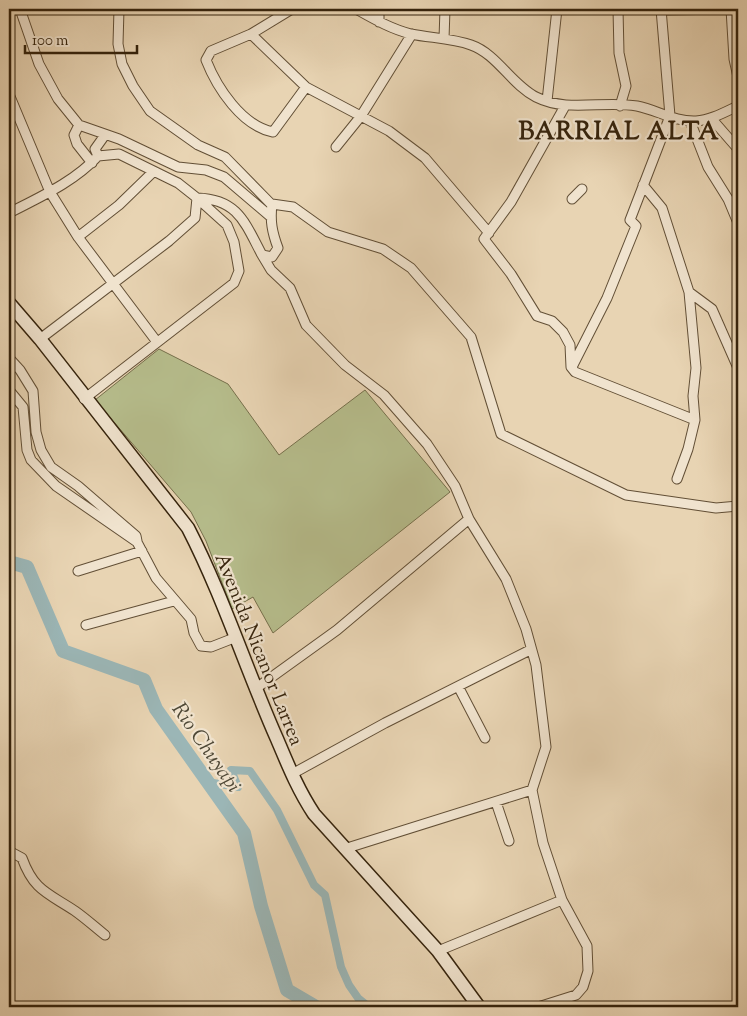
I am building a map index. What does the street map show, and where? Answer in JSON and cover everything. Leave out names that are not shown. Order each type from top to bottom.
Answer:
[{"type":"main road","name":"Avenida Nicanor Larrea","points":[[9,303],[188,528],[200,551],[234,638],[298,790],[314,814],[438,951],[479,1007]]},
{"type":"street","points":[[20,9],[39,64],[58,99],[79,125],[178,167],[206,170],[224,177],[271,216]]},
{"type":"street","points":[[120,9],[118,44],[122,64],[133,86],[150,111],[198,145],[225,157],[272,205],[293,207],[328,232],[383,249],[411,268],[471,336],[501,434],[626,495],[716,508],[738,506]]},
{"type":"street","points":[[292,9],[251,34],[211,51],[206,60],[220,89],[255,126],[273,132],[306,86]]},
{"type":"street","points":[[356,9],[379,22],[412,34],[470,44],[484,52],[517,84],[547,102],[565,106],[636,106],[690,121],[711,118],[738,106]]},
{"type":"street","points":[[379,9],[379,22]]},
{"type":"street","points":[[444,39],[445,9]]},
{"type":"street","points":[[547,102],[557,9]]},
{"type":"street","points":[[618,9],[619,53],[626,86],[620,106]]},
{"type":"street","points":[[571,367],[607,298],[636,226],[630,220],[670,116],[661,9],[732,9],[734,59],[738,78]]},
{"type":"street","points":[[251,34],[306,86],[388,131],[425,158],[489,233]]},
{"type":"street","points":[[336,147],[361,116],[412,34]]},
{"type":"street","points":[[9,94],[50,192],[78,237],[157,342]]},
{"type":"street","points":[[565,106],[511,202],[484,239],[511,274],[537,316],[552,321],[563,332],[570,345],[571,367],[575,372],[695,420]]},
{"type":"street","points":[[711,118],[738,149]]},
{"type":"street","points":[[690,121],[708,167],[728,199],[738,223]]},
{"type":"street","points":[[79,125],[74,136],[77,144],[95,159]]},
{"type":"street","points":[[95,159],[95,149],[105,135]]},
{"type":"street","points":[[9,213],[50,192],[95,159],[119,154],[178,183],[227,225],[234,242],[240,271],[234,283],[84,399]]},
{"type":"street","points":[[78,237],[118,205],[153,172]]},
{"type":"street","points":[[643,185],[662,208],[689,292],[696,368],[693,396],[695,420],[678,480]]},
{"type":"street","points":[[572,199],[582,189]]},
{"type":"street","points":[[197,198],[213,198],[232,207],[246,224],[270,270],[290,288],[306,325],[345,365],[384,394],[428,444],[455,486],[469,519],[506,579],[526,629],[530,650],[536,666],[546,746],[532,790],[543,843],[562,900],[587,946],[588,971],[583,987],[576,994],[538,1007]]},
{"type":"street","points":[[40,340],[169,241],[195,218],[197,198]]},
{"type":"street","points":[[262,255],[272,256],[278,248],[271,230],[272,205]]},
{"type":"street","points":[[689,292],[712,309],[738,368]]},
{"type":"street","points":[[9,358],[20,370],[33,391],[36,432],[42,450],[51,467],[78,486],[136,536],[137,542],[156,578],[191,619],[194,633],[201,646],[211,647],[234,638]]},
{"type":"street","points":[[9,390],[22,407],[27,450],[31,460],[56,486],[137,542]]},
{"type":"street","points":[[255,689],[337,630],[469,519]]},
{"type":"street","points":[[78,571],[142,551]]},
{"type":"street","points":[[86,625],[174,601]]},
{"type":"street","points":[[292,774],[385,723],[459,688],[530,650]]},
{"type":"street","points":[[459,688],[485,738]]},
{"type":"street","points":[[344,849],[532,790]]},
{"type":"street","points":[[496,802],[509,841]]},
{"type":"street","points":[[9,851],[22,858],[28,876],[47,895],[75,911],[105,935]]},
{"type":"street","points":[[438,951],[562,900]]},
{"type":"green space","points":[[159,349],[228,384],[279,455],[365,390],[450,492],[273,633],[253,597],[232,609],[206,541],[191,512],[95,400]]},
{"type":"waterway","name":"Rio Chuyapi","points":[[9,562],[27,567],[63,651],[144,680],[156,709],[244,833],[261,906],[287,990],[316,1007]]},
{"type":"waterway","points":[[207,782],[238,787],[231,770],[250,771],[277,810],[314,885],[325,895],[341,967],[349,985],[358,998],[369,1007]]},
{"type":"district","name":"BARRIAL ALTA","points":[[619,130]]}]
